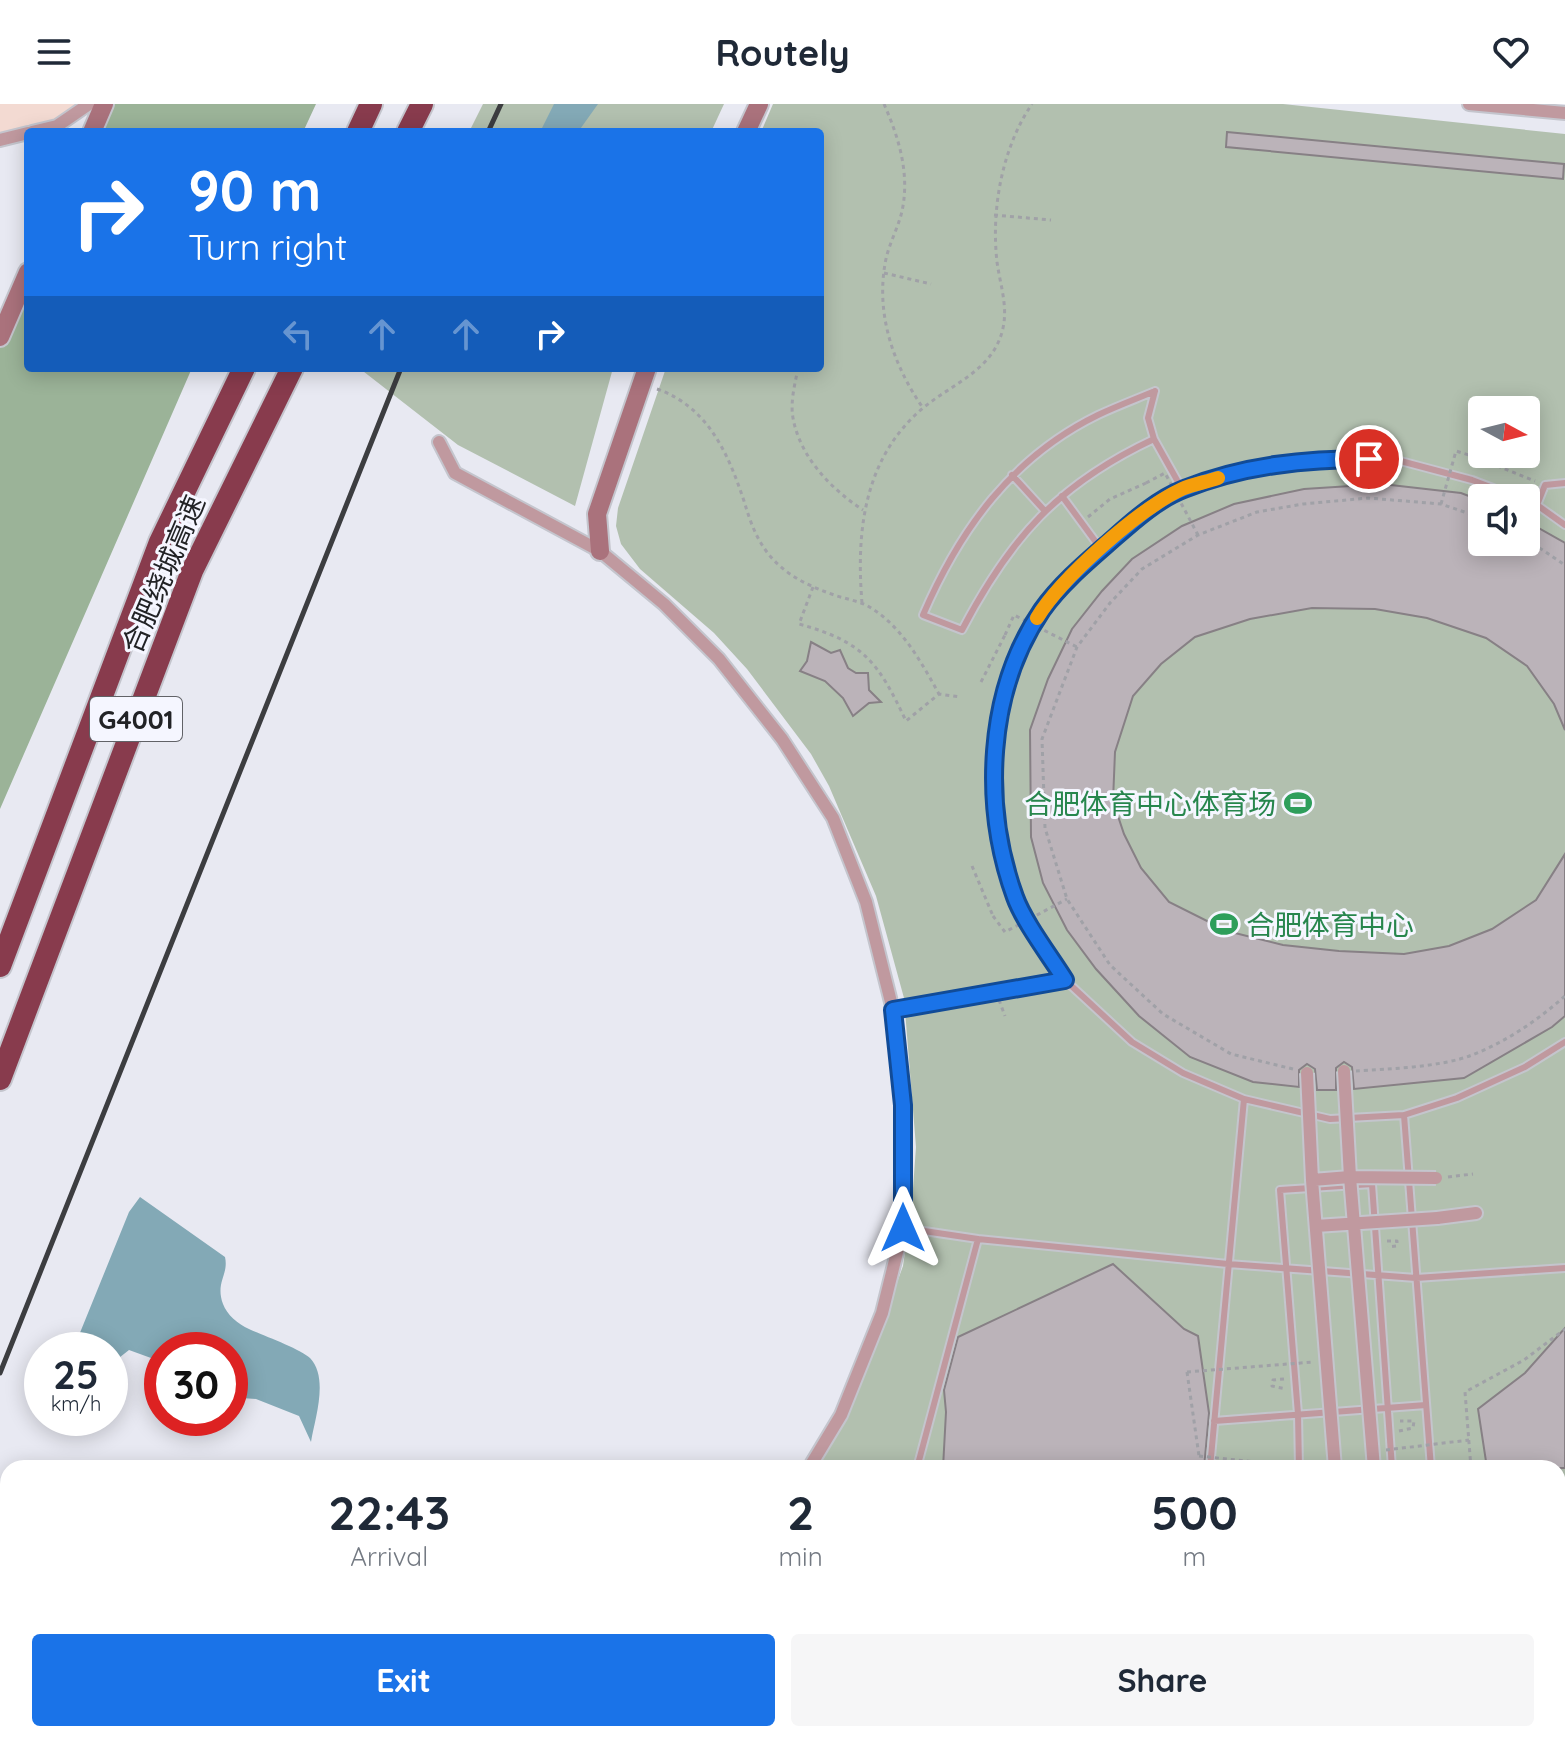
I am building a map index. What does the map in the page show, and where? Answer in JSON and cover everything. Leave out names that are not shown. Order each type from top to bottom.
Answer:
[{"type":"highway","points":[[360,128],[371,104]]},
{"type":"highway","points":[[410,128],[422,104]]},
{"type":"highway","name":"合肥绕城高速","points":[[0,966],[160,542],[242,372]]},
{"type":"highway","name":"合肥绕城高速","points":[[0,1079],[192,571],[290,372]]},
{"type":"street","points":[[48,128],[57,126],[89,104]]},
{"type":"street","points":[[94,128],[104,104]]},
{"type":"street","points":[[748,128],[759,104]]},
{"type":"street","points":[[1469,104],[1565,113]]},
{"type":"street","points":[[0,140],[24,134]]},
{"type":"street","points":[[1,328],[24,280]]},
{"type":"street","points":[[600,551],[597,514],[644,376]]},
{"type":"street","points":[[439,442],[455,473],[600,551],[664,604],[719,659],[782,739],[833,818],[866,902],[893,1010],[903,1105],[903,1228],[882,1313],[841,1415],[814,1460]]},
{"type":"street","points":[[1344,1071],[1374,1460]]},
{"type":"street","points":[[1307,1073],[1312,1180],[1334,1460]]},
{"type":"street","points":[[1312,1180],[1436,1178]]},
{"type":"street","points":[[1316,1226],[1476,1213]]},
{"type":"lane","points":[[1154,439],[1085,476],[1044,510],[987,583],[962,630],[923,615],[942,571],[974,519],[1012,475],[1096,416],[1155,391],[1148,418],[1154,439],[1182,489]]},
{"type":"lane","points":[[1482,484],[1393,459],[1321,459],[1259,466],[1182,489],[1135,520],[1079,569],[1043,609],[1015,658],[1002,705],[995,757],[997,828],[1015,899],[1065,980],[1132,1042],[1183,1073],[1244,1099],[1330,1119],[1404,1115],[1457,1098],[1525,1067],[1565,1042]]},
{"type":"lane","points":[[1012,475],[1044,510]]},
{"type":"lane","points":[[1540,498],[1545,485],[1565,483]]},
{"type":"lane","points":[[1062,496],[1101,549]]},
{"type":"lane","points":[[1540,507],[1565,525]]},
{"type":"lane","points":[[893,1010],[1065,980]]},
{"type":"lane","points":[[1211,1460],[1244,1099]]},
{"type":"lane","points":[[1404,1115],[1430,1460]]},
{"type":"lane","points":[[1299,1460],[1280,1190],[1372,1184],[1392,1460]]},
{"type":"lane","points":[[903,1228],[978,1239],[1379,1276],[1416,1278],[1565,1268]]},
{"type":"lane","points":[[919,1460],[978,1239]]},
{"type":"lane","points":[[1214,1421],[1426,1405]]},
{"type":"path","points":[[884,104],[905,168],[902,214],[891,240],[884,273],[888,335],[894,359],[923,408]]},
{"type":"path","points":[[862,603],[859,543],[863,510],[883,458],[898,434],[923,408],[970,376],[996,350],[1006,310],[998,266],[994,215],[1000,184],[1017,132],[1032,104]]},
{"type":"path","points":[[994,215],[1051,220]]},
{"type":"path","points":[[884,273],[931,284]]},
{"type":"path","points":[[798,372],[793,416],[806,451],[840,495],[863,510]]},
{"type":"path","points":[[644,376],[694,410],[711,427],[735,475],[753,530],[768,554],[788,574],[877,612],[917,654],[939,694]]},
{"type":"path","points":[[1441,504],[1456,451],[1545,485]]},
{"type":"path","points":[[1081,522],[1110,499],[1165,473],[1198,535]]},
{"type":"path","points":[[1307,1073],[1231,1054],[1163,1014],[1110,965],[1067,899],[1045,828],[1042,739],[1077,647],[1110,603],[1142,569],[1198,535],[1257,512],[1368,498],[1441,504],[1468,513]]},
{"type":"path","points":[[1540,548],[1565,565]]},
{"type":"path","points":[[813,587],[799,624],[830,633],[861,650],[886,678],[906,721],[939,694],[960,697]]},
{"type":"path","points":[[981,682],[1014,615],[1077,647]]},
{"type":"path","points":[[972,866],[993,916],[1005,932],[1067,899]]},
{"type":"path","points":[[1344,1071],[1404,1068],[1470,1056],[1539,1020],[1565,996]]},
{"type":"path","points":[[1436,1178],[1473,1174]]},
{"type":"path","points":[[1470,1460],[1465,1392],[1524,1360],[1565,1329]]},
{"type":"path","points":[[1199,1460],[1187,1372],[1327,1361]]},
{"type":"path","points":[[1389,1420],[1414,1421],[1413,1428],[1390,1432]]},
{"type":"path","points":[[1373,1451],[1469,1440]]},
{"type":"path","points":[[1199,1456],[1236,1460]]},
{"type":"shaded area","points":[[0,104],[89,104],[57,126],[24,128],[24,134],[0,140]]},
{"type":"green space","points":[[104,104],[316,104],[305,128],[94,128]]},
{"type":"green space","points":[[483,104],[724,104],[713,128],[471,128]]},
{"type":"green space","name":"合肥体育中心","points":[[773,104],[1283,104],[1565,134],[1565,1460],[820,1460],[853,1403],[903,1266],[916,1147],[904,998],[876,896],[829,786],[811,754],[747,669],[714,633],[640,569],[621,544],[616,526],[618,508],[665,372],[824,372],[824,128],[763,128]]},
{"type":"green space","points":[[24,281],[24,372],[190,372],[0,809],[0,337]]},
{"type":"green space","points":[[364,372],[612,372],[575,506],[458,445]]},
{"type":"water","points":[[554,104],[598,104],[581,128],[542,128]]},
{"type":"water","points":[[140,1197],[225,1257],[221,1296],[233,1319],[310,1358],[316,1366],[320,1387],[311,1442],[299,1416],[248,1398],[248,1332],[144,1332],[144,1355],[128,1351],[128,1332],[80,1332],[129,1212]]},
{"type":"building","points":[[1227,132],[1564,164],[1563,179],[1226,147]]},
{"type":"building","points":[[1382,484],[1468,496],[1468,556],[1540,556],[1540,529],[1565,543],[1565,730],[1554,704],[1527,666],[1486,638],[1427,618],[1375,609],[1312,608],[1250,619],[1195,637],[1161,664],[1133,696],[1115,752],[1113,801],[1124,834],[1141,868],[1169,902],[1227,931],[1283,945],[1404,954],[1449,946],[1492,929],[1536,900],[1565,854],[1565,1016],[1552,1027],[1464,1078],[1354,1089],[1352,1067],[1344,1062],[1336,1068],[1336,1090],[1317,1090],[1315,1069],[1307,1064],[1299,1070],[1299,1087],[1253,1082],[1190,1057],[1139,1016],[1096,969],[1067,930],[1043,883],[1031,837],[1030,730],[1048,679],[1072,629],[1132,559],[1182,526],[1234,504],[1304,489]]},
{"type":"building","points":[[811,642],[831,653],[840,650],[848,668],[856,673],[868,673],[869,690],[881,702],[869,703],[853,716],[843,698],[825,681],[800,671],[807,661]]},
{"type":"building","points":[[1113,1264],[1184,1329],[1198,1336],[1209,1413],[1205,1460],[943,1460],[944,1390],[958,1337]]},
{"type":"building","points":[[1565,1328],[1565,1460],[1486,1460],[1478,1409],[1525,1373]]},
{"type":"railway","points":[[490,128],[501,104]]},
{"type":"railway","points":[[0,1373],[399,372]]},
{"type":"slow traffic","points":[[1037,618],[1079,569],[1135,520],[1182,489],[1218,478]]},
{"type":"place","name":"合肥体育中心体育场","points":[[1298,803]]},
{"type":"place","name":"合肥体育中心","points":[[1224,924]]},
{"type":"route","points":[[903,1228],[903,1105],[893,1010],[1065,980],[1015,899],[997,828],[995,757],[1002,705],[1015,658],[1043,609],[1079,569],[1135,520],[1182,489],[1259,466],[1321,459],[1369,459]]}]
